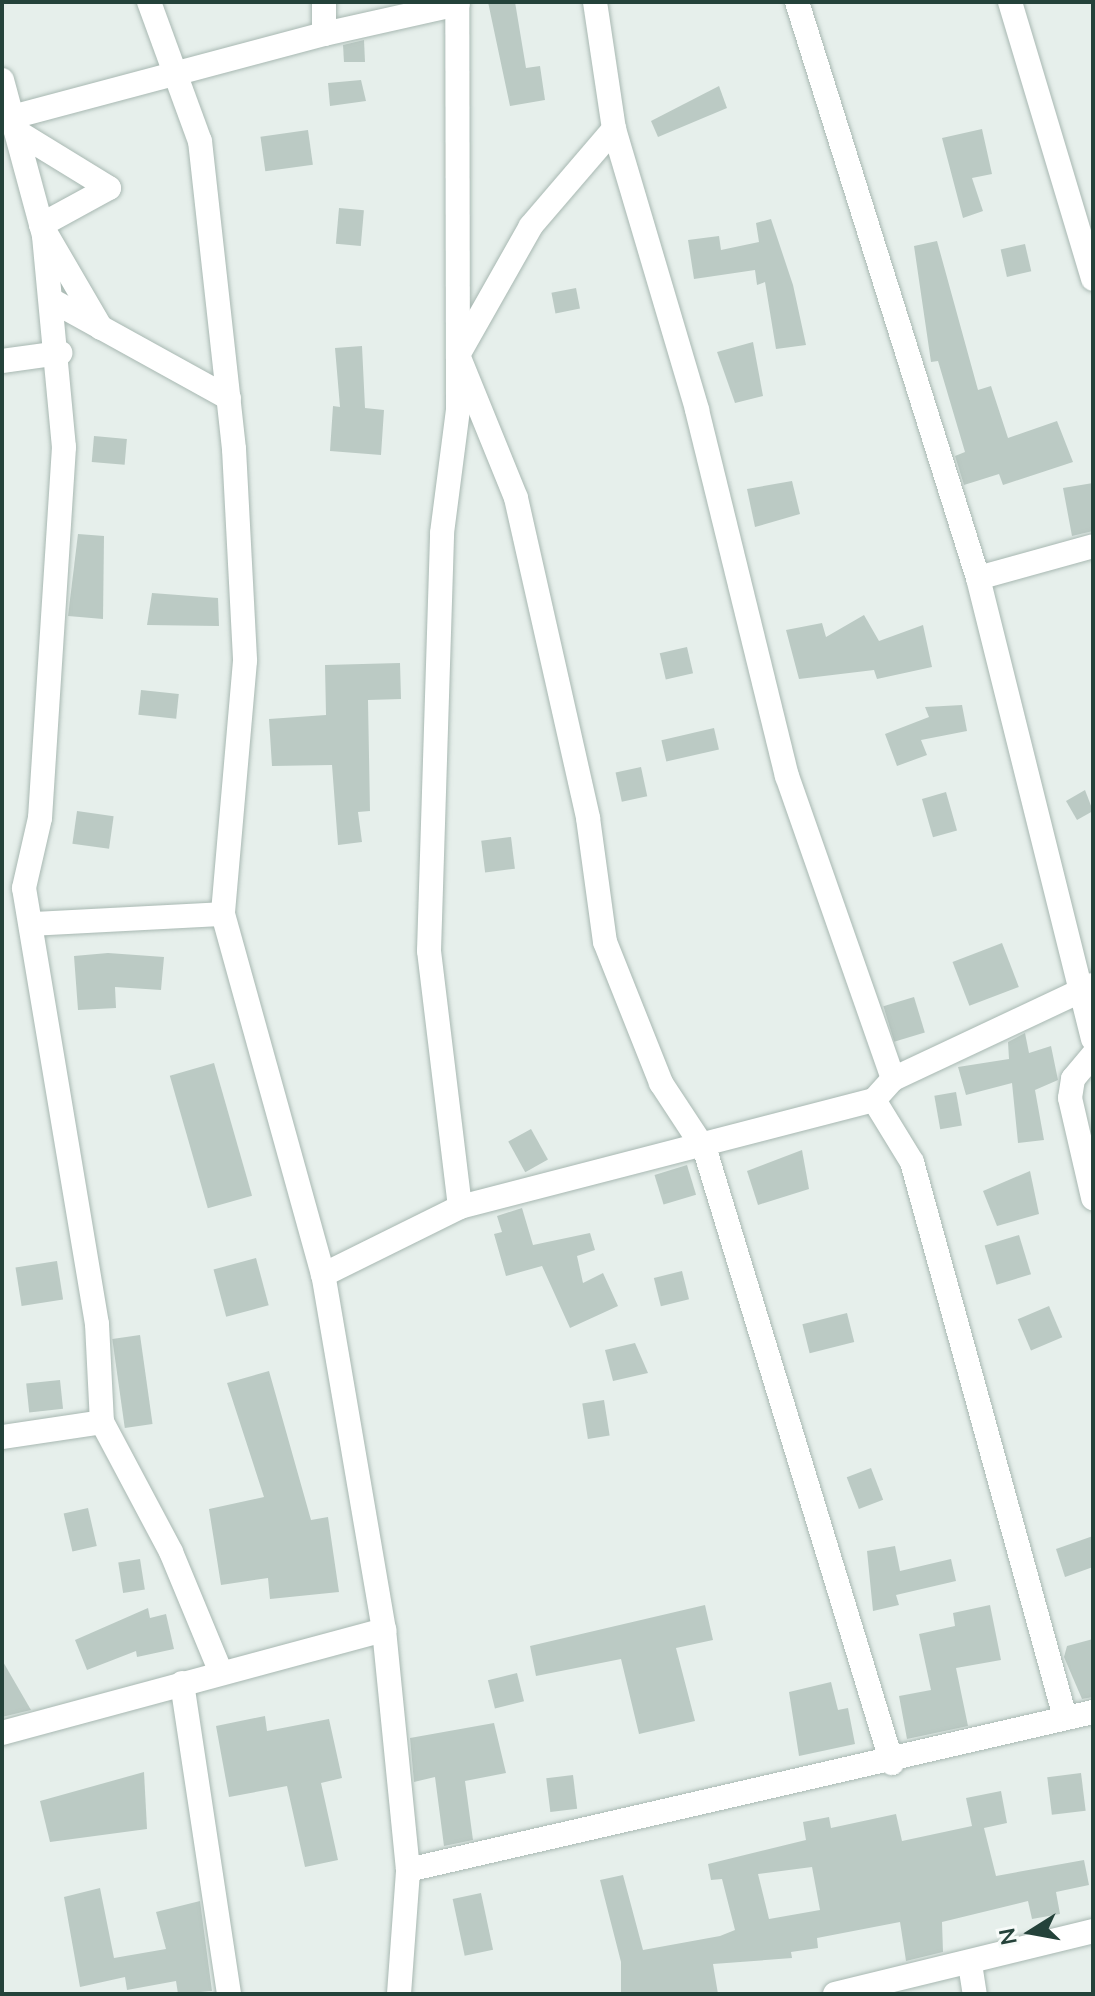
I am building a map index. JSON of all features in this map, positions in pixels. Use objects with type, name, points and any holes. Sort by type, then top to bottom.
[{"type":"street","points":[[149,2],[170,72],[200,141],[229,398],[245,661],[223,914],[323,1275],[384,1630],[408,1870],[399,1994]]},
{"type":"street","points":[[324,2],[324,34]]},
{"type":"street","points":[[595,2],[614,129],[697,410],[787,776],[893,1079]]},
{"type":"street","points":[[797,2],[978,578],[1087,987],[1093,1039]]},
{"type":"street","points":[[1010,2],[1093,279]]},
{"type":"street","points":[[14,124],[170,72],[458,3],[458,355],[442,533],[429,951],[460,1207]]},
{"type":"street","points":[[2,80],[41,225],[60,353],[59,561],[40,818],[24,888],[97,1324],[102,1422],[171,1552],[221,1673]]},
{"type":"street","points":[[14,124],[109,188],[41,225]]},
{"type":"street","points":[[458,355],[531,226],[614,129]]},
{"type":"street","points":[[41,225],[101,328]]},
{"type":"street","points":[[53,301],[229,398]]},
{"type":"street","points":[[2,361],[60,353]]},
{"type":"street","points":[[458,355],[516,498],[588,818],[605,942],[661,1083],[705,1150],[892,1763]]},
{"type":"street","points":[[978,578],[1093,546]]},
{"type":"street","points":[[32,924],[223,914]]},
{"type":"street","points":[[323,1275],[460,1207],[705,1150],[874,1100],[893,1079],[1087,987]]},
{"type":"street","points":[[1093,1055],[1073,1079],[1070,1098],[1093,1198]]},
{"type":"street","points":[[874,1100],[912,1162],[1064,1714]]},
{"type":"street","points":[[2,1437],[102,1422]]},
{"type":"street","points":[[2,1733],[384,1630]]},
{"type":"street","points":[[182,1683],[229,1994]]},
{"type":"street","points":[[408,1870],[892,1763],[1064,1714],[1093,1712]]},
{"type":"street","points":[[835,1994],[970,1964],[1093,1931]]},
{"type":"street","points":[[970,1964],[975,1994]]},
{"type":"building","points":[[488,2],[515,2],[526,68],[540,66],[545,100],[510,106]]},
{"type":"building","points":[[364,40],[365,62],[344,62],[343,45]]},
{"type":"building","points":[[361,80],[366,101],[330,106],[328,83]]},
{"type":"building","points":[[719,86],[727,108],[658,137],[651,121]]},
{"type":"building","points":[[982,129],[992,174],[972,178],[983,211],[963,218],[942,138]]},
{"type":"building","points":[[308,130],[313,165],[265,171],[260,137]]},
{"type":"building","points":[[339,208],[364,210],[361,246],[336,244]]},
{"type":"building","points":[[771,219],[793,285],[806,345],[776,349],[765,282],[757,285],[755,270],[694,279],[688,240],[719,236],[721,250],[759,242],[756,223]]},
{"type":"building","points":[[937,241],[978,390],[991,386],[1008,438],[1057,421],[1073,462],[1003,485],[999,474],[964,485],[955,456],[965,452],[938,361],[931,362],[914,246]]},
{"type":"building","points":[[1025,244],[1031,271],[1007,277],[1001,250]]},
{"type":"building","points":[[576,288],[580,309],[555,313],[551,293]]},
{"type":"building","points":[[753,342],[763,396],[735,403],[717,352]]},
{"type":"building","points":[[362,346],[365,408],[384,410],[381,455],[330,451],[333,406],[340,407],[335,348]]},
{"type":"building","points":[[94,436],[127,439],[125,465],[92,462]]},
{"type":"building","points":[[792,481],[800,514],[755,527],[747,489]]},
{"type":"building","points":[[1093,483],[1093,531],[1072,536],[1063,488]]},
{"type":"building","points":[[78,534],[104,536],[103,619],[68,616]]},
{"type":"building","points":[[152,593],[218,598],[219,626],[147,625]]},
{"type":"building","points":[[864,615],[879,641],[923,625],[932,667],[877,679],[874,670],[799,679],[786,630],[822,623],[826,637]]},
{"type":"building","points":[[687,647],[693,673],[666,680],[660,653]]},
{"type":"building","points":[[400,663],[401,699],[368,700],[370,811],[358,812],[362,842],[338,845],[332,765],[272,766],[269,719],[326,715],[325,665]]},
{"type":"building","points":[[141,690],[179,694],[176,719],[138,715]]},
{"type":"building","points":[[962,705],[967,731],[921,740],[927,755],[897,766],[885,734],[929,717],[925,707]]},
{"type":"building","points":[[714,728],[719,749],[666,762],[661,740]]},
{"type":"building","points":[[641,767],[647,796],[622,802],[616,772]]},
{"type":"building","points":[[1085,790],[1093,811],[1077,820],[1066,801]]},
{"type":"building","points":[[946,792],[957,830],[933,837],[922,799]]},
{"type":"building","points":[[77,811],[114,816],[109,849],[72,844]]},
{"type":"building","points":[[511,837],[515,869],[485,872],[481,841]]},
{"type":"building","points":[[1002,943],[1019,987],[969,1006],[953,962]]},
{"type":"building","points":[[108,953],[164,957],[161,990],[115,987],[116,1008],[78,1010],[74,956]]},
{"type":"building","points":[[914,997],[925,1032],[894,1042],[883,1006]]},
{"type":"building","points":[[1025,1033],[1029,1053],[1051,1046],[1058,1080],[1035,1090],[1044,1140],[1018,1143],[1012,1083],[966,1095],[958,1067],[1009,1059],[1008,1042]]},
{"type":"building","points":[[214,1063],[252,1196],[208,1208],[170,1076]]},
{"type":"building","points":[[956,1092],[962,1125],[940,1129],[934,1096]]},
{"type":"building","points":[[531,1129],[548,1160],[525,1172],[508,1142]]},
{"type":"building","points":[[802,1150],[809,1189],[758,1205],[747,1171]]},
{"type":"building","points":[[687,1165],[696,1195],[664,1205],[654,1175]]},
{"type":"building","points":[[1030,1171],[1039,1214],[997,1226],[983,1191]]},
{"type":"building","points":[[522,1208],[533,1245],[590,1233],[595,1250],[577,1256],[583,1283],[603,1273],[618,1306],[570,1328],[542,1266],[506,1276],[494,1234],[502,1232],[497,1216]]},
{"type":"building","points":[[1019,1235],[1031,1274],[997,1285],[985,1246]]},
{"type":"building","points":[[256,1258],[269,1305],[226,1317],[213,1269]]},
{"type":"building","points":[[57,1261],[63,1300],[22,1306],[16,1268]]},
{"type":"building","points":[[682,1271],[689,1299],[661,1306],[654,1278]]},
{"type":"building","points":[[1049,1306],[1062,1337],[1031,1351],[1018,1319]]},
{"type":"building","points":[[847,1313],[854,1342],[810,1353],[802,1324]]},
{"type":"building","points":[[140,1335],[153,1424],[125,1428],[112,1339]]},
{"type":"building","points":[[635,1343],[648,1373],[613,1381],[605,1350]]},
{"type":"building","points":[[269,1371],[311,1520],[328,1517],[339,1592],[270,1599],[268,1578],[221,1585],[209,1509],[264,1497],[227,1383]]},
{"type":"building","points":[[60,1380],[63,1409],[29,1412],[26,1384]]},
{"type":"building","points":[[604,1400],[610,1436],[588,1439],[582,1403]]},
{"type":"building","points":[[871,1468],[883,1500],[859,1509],[847,1477]]},
{"type":"building","points":[[88,1508],[97,1546],[72,1552],[64,1514]]},
{"type":"building","points":[[1093,1536],[1093,1567],[1065,1577],[1056,1549]]},
{"type":"building","points":[[895,1546],[900,1571],[951,1559],[956,1581],[896,1595],[899,1605],[873,1611],[867,1551]]},
{"type":"building","points":[[140,1559],[145,1590],[123,1593],[118,1562]]},
{"type":"building","points":[[705,1605],[713,1640],[676,1648],[695,1721],[639,1734],[621,1659],[536,1676],[530,1646]]},
{"type":"building","points":[[990,1605],[1001,1660],[956,1668],[968,1726],[907,1739],[899,1696],[931,1690],[919,1634],[955,1626],[953,1613]]},
{"type":"building","points":[[148,1608],[150,1618],[166,1614],[174,1649],[137,1657],[136,1651],[87,1670],[75,1640]]},
{"type":"building","points":[[1093,1639],[1093,1697],[1082,1699],[1064,1657],[1067,1646]]},
{"type":"building","points":[[2,1660],[31,1710],[2,1717]]},
{"type":"building","points":[[517,1673],[524,1701],[495,1708],[488,1680]]},
{"type":"building","points":[[831,1682],[838,1710],[848,1708],[855,1744],[799,1756],[789,1692]]},
{"type":"building","points":[[265,1716],[267,1731],[329,1719],[342,1778],[321,1783],[338,1860],[305,1867],[287,1786],[229,1797],[216,1726]]},
{"type":"building","points":[[494,1723],[506,1773],[465,1781],[473,1840],[444,1846],[435,1777],[414,1782],[410,1738]]},
{"type":"building","points":[[144,1772],[147,1829],[50,1842],[40,1801]]},
{"type":"building","points":[[1081,1773],[1086,1811],[1052,1815],[1047,1777]]},
{"type":"building","points":[[573,1775],[577,1809],[550,1812],[546,1778]]},
{"type":"building","points":[[1001,1791],[1007,1823],[984,1828],[996,1876],[1084,1860],[1089,1885],[1056,1892],[1060,1914],[1032,1919],[1028,1901],[942,1922],[943,1952],[906,1961],[900,1922],[817,1938],[818,1948],[791,1952],[792,1958],[713,1964],[718,1994],[621,1994],[621,1962],[600,1880],[623,1875],[643,1950],[720,1936],[735,1930],[722,1879],[711,1880],[708,1864],[806,1840],[803,1822],[829,1817],[831,1828],[896,1814],[902,1841],[972,1826],[966,1798]],"holes":[[[812,1867],[820,1910],[769,1919],[758,1874]]]},
{"type":"building","points":[[100,1888],[114,1958],[166,1949],[156,1912],[200,1901],[212,1991],[178,1994],[176,1981],[127,1990],[125,1977],[80,1987],[64,1897]]},
{"type":"building","points":[[481,1893],[493,1950],[465,1956],[453,1899]]}]
